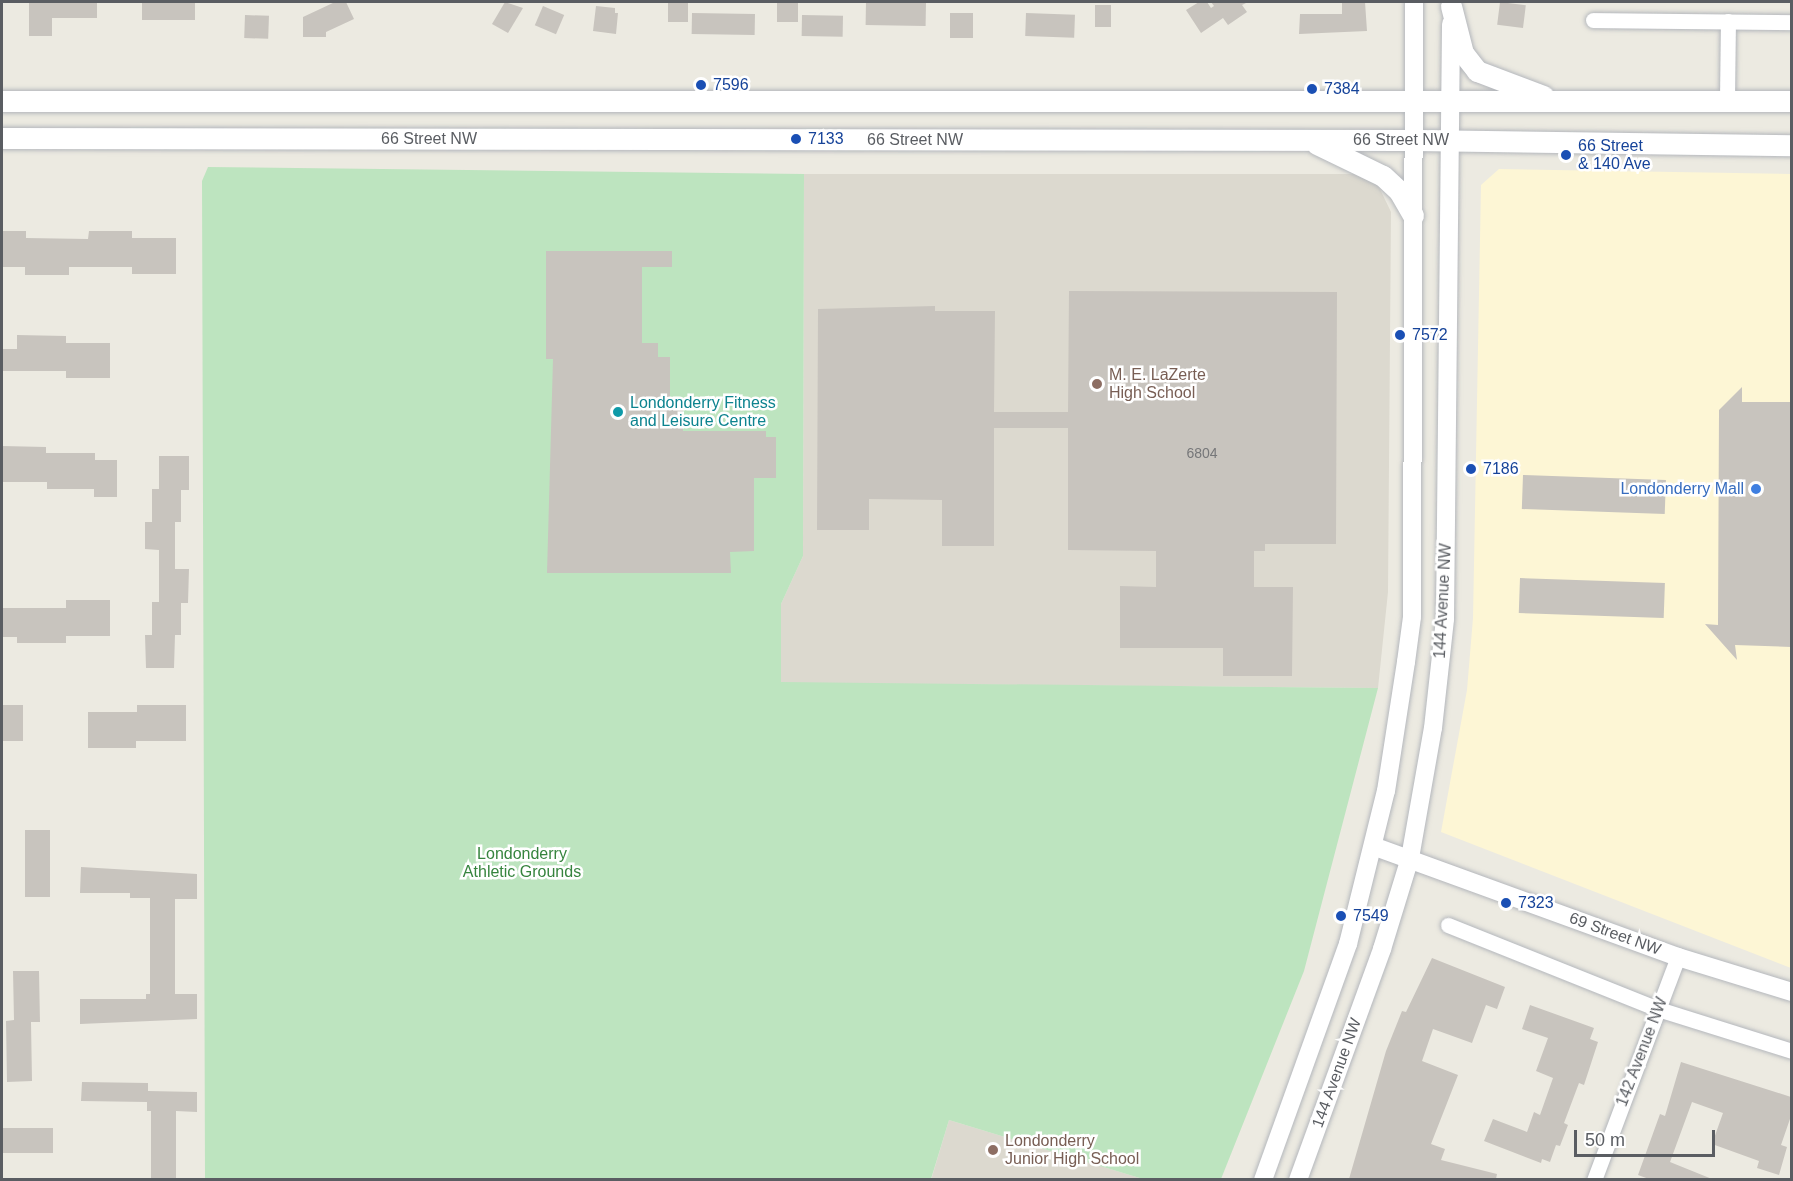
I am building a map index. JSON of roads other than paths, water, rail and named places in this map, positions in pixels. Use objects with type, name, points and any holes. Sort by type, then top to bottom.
[{"type":"main road","points":[[1451,4],[1463,53],[1477,71],[1561,102]]},
{"type":"main road","points":[[2,101],[1791,101]]},
{"type":"main road","name":"66 Street NW","points":[[2,138],[1414,140],[1791,145]]},
{"type":"main road","points":[[1309,140],[1383,176],[1399,191],[1413,215]]},
{"type":"street","name":"144 Avenue NW","points":[[1263,1179],[1348,944],[1373,846],[1398,723],[1412,617],[1414,2]]},
{"type":"street","name":"144 Avenue NW","points":[[1298,1179],[1382,949],[1410,858],[1433,728],[1445,619],[1451,4]]},
{"type":"street","points":[[1593,20],[1791,22]]},
{"type":"street","points":[[1727,100],[1728,21]]},
{"type":"street","name":"69 Street NW","points":[[1373,846],[1678,957],[1791,992]]},
{"type":"street","points":[[1448,925],[1658,1009],[1791,1051]]},
{"type":"street","name":"142 Avenue NW","points":[[1594,1179],[1678,957]]},
{"type":"place","name":"7596","points":[[701,85]]},
{"type":"place","name":"7384","points":[[1312,89]]},
{"type":"place","name":"7133","points":[[796,139]]},
{"type":"place","name":"66 Street & 140 Ave","points":[[1566,155]]},
{"type":"place","name":"7572","points":[[1400,335]]},
{"type":"place","name":"M. E. LaZerte High School","points":[[1097,384]]},
{"type":"place","name":"Londonderry Fitness and Leisure Centre","points":[[618,412]]},
{"type":"place","name":"7186","points":[[1471,469]]},
{"type":"place","name":"Londonderry Mall","points":[[1756,489]]},
{"type":"place","name":"7323","points":[[1506,903]]},
{"type":"place","name":"7549","points":[[1341,916]]},
{"type":"place","name":"Londonderry Junior High School","points":[[993,1150]]},
{"type":"park label","name":"Londonderry Athletic Grounds","points":[[522,863]]}]
